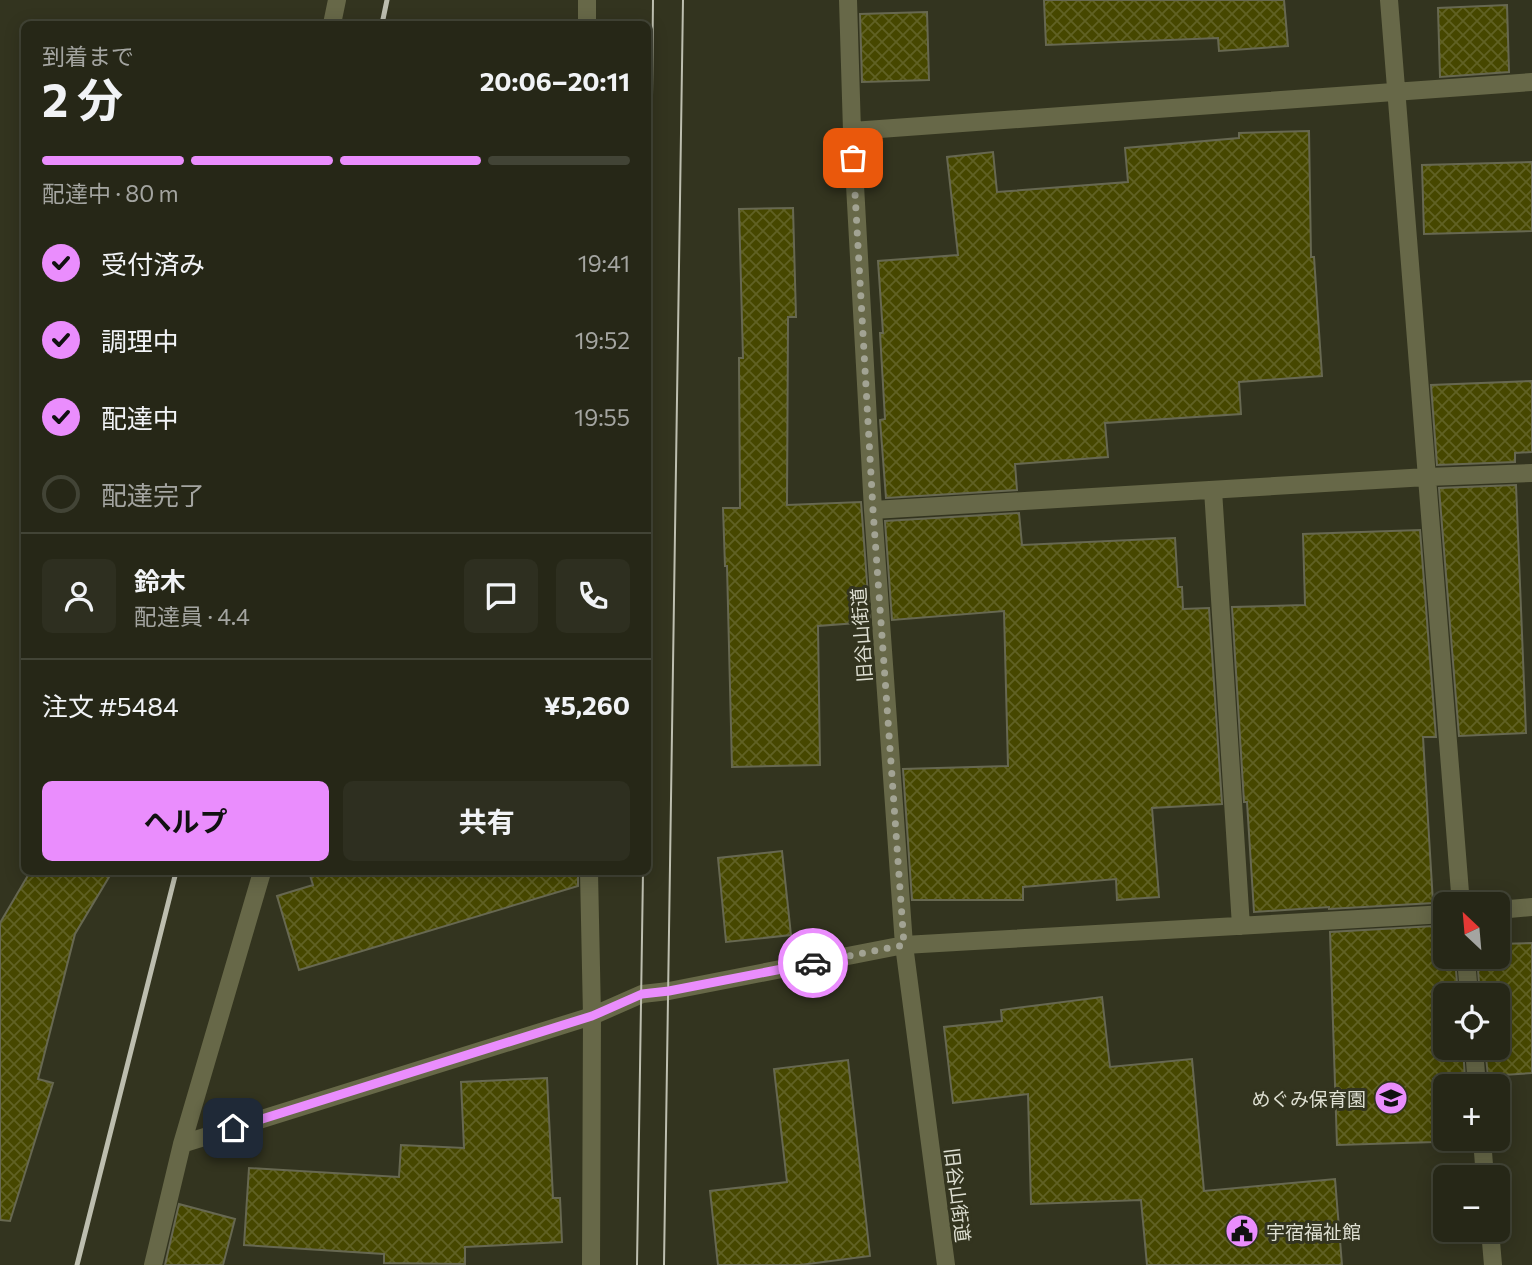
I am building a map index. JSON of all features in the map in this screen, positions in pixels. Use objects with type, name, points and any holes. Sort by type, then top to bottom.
[{"type":"street","points":[[333,21],[337,0]]},
{"type":"street","points":[[587,0],[587,21]]},
{"type":"street","name":"旧谷山街道","points":[[848,0],[852,131],[873,510],[904,945],[946,1265]]},
{"type":"street","points":[[1389,0],[1460,892]]},
{"type":"street","points":[[852,131],[1532,82]]},
{"type":"street","points":[[873,510],[1532,473]]},
{"type":"street","points":[[1213,490],[1241,926]]},
{"type":"street","points":[[153,1265],[182,1144],[261,875]]},
{"type":"street","points":[[589,875],[592,1016],[591,1265]]},
{"type":"street","points":[[1510,909],[1532,907]]},
{"type":"street","points":[[182,1144],[592,1016],[642,994],[904,945],[1433,915]]},
{"type":"street","points":[[1491,1242],[1493,1265]]},
{"type":"building","points":[[1044,0],[1284,0],[1288,46],[1219,51],[1218,38],[1046,45]]},
{"type":"building","points":[[1507,5],[1509,72],[1440,77],[1438,8]]},
{"type":"building","points":[[927,12],[929,80],[862,82],[860,14]]},
{"type":"building","points":[[1309,131],[1311,257],[1314,257],[1322,376],[1239,382],[1241,414],[1105,423],[1108,457],[1015,464],[1017,490],[886,498],[880,420],[885,419],[878,261],[958,255],[947,157],[993,152],[997,192],[1128,182],[1125,148],[1239,138],[1239,133]]},
{"type":"building","points":[[1532,162],[1532,231],[1424,234],[1422,165]]},
{"type":"building","points":[[793,208],[796,317],[788,317],[787,505],[861,502],[870,622],[818,626],[820,765],[732,767],[723,508],[740,508],[739,358],[743,358],[739,209]]},
{"type":"building","points":[[1532,381],[1532,452],[1515,453],[1515,462],[1437,465],[1431,385]]},
{"type":"building","points":[[1516,485],[1526,733],[1459,736],[1439,488]]},
{"type":"building","points":[[1019,513],[1022,545],[1175,538],[1178,587],[1182,587],[1183,609],[1209,608],[1222,804],[1152,808],[1159,897],[1117,900],[1116,879],[1023,887],[1023,900],[912,900],[903,769],[1008,766],[1004,611],[892,620],[885,521]]},
{"type":"building","points":[[1420,530],[1436,737],[1423,737],[1433,903],[1254,912],[1232,607],[1305,605],[1303,534]]},
{"type":"building","points":[[782,851],[791,935],[726,942],[718,858]]},
{"type":"building","points":[[28,875],[110,875],[75,934],[38,1079],[53,1083],[10,1221],[0,1220],[0,923]]},
{"type":"building","points":[[310,875],[578,875],[578,886],[299,970],[277,896],[313,885]]},
{"type":"building","points":[[1433,926],[1433,970],[1456,970],[1457,983],[1433,983],[1433,1060],[1464,1060],[1465,1074],[1433,1074],[1433,1142],[1337,1145],[1330,932]]},
{"type":"building","points":[[1532,943],[1532,1073],[1488,1074],[1486,1060],[1510,1060],[1510,983],[1479,983],[1478,970],[1510,970],[1510,944]]},
{"type":"building","points":[[1102,997],[1110,1067],[1192,1059],[1204,1191],[1335,1179],[1342,1265],[1147,1265],[1141,1200],[1031,1204],[1028,1094],[953,1103],[944,1027],[1002,1021],[1001,1010]]},
{"type":"building","points":[[848,1060],[870,1256],[800,1265],[718,1265],[710,1191],[787,1182],[774,1069]]},
{"type":"building","points":[[547,1078],[553,1198],[560,1198],[562,1242],[465,1247],[465,1264],[384,1263],[384,1254],[244,1245],[249,1168],[399,1177],[401,1145],[464,1148],[461,1082]]},
{"type":"building","points":[[179,1204],[235,1219],[223,1265],[165,1265]]},
{"type":"tram line","points":[[651,193],[653,0]]},
{"type":"tram line","points":[[664,1265],[683,0]]},
{"type":"tram line","points":[[637,1265],[643,875]]},
{"type":"railway","points":[[383,21],[387,0]]},
{"type":"railway","points":[[77,1265],[175,875]]},
{"type":"way so far","points":[[813,963],[904,945],[873,510],[853,158]]},
{"type":"place","name":"めぐみ保育園","points":[[1391,1098]]},
{"type":"place","name":"宇宿福祉館","points":[[1242,1231]]},
{"type":"route","points":[[233,1128],[592,1016],[642,994],[813,963]]}]
